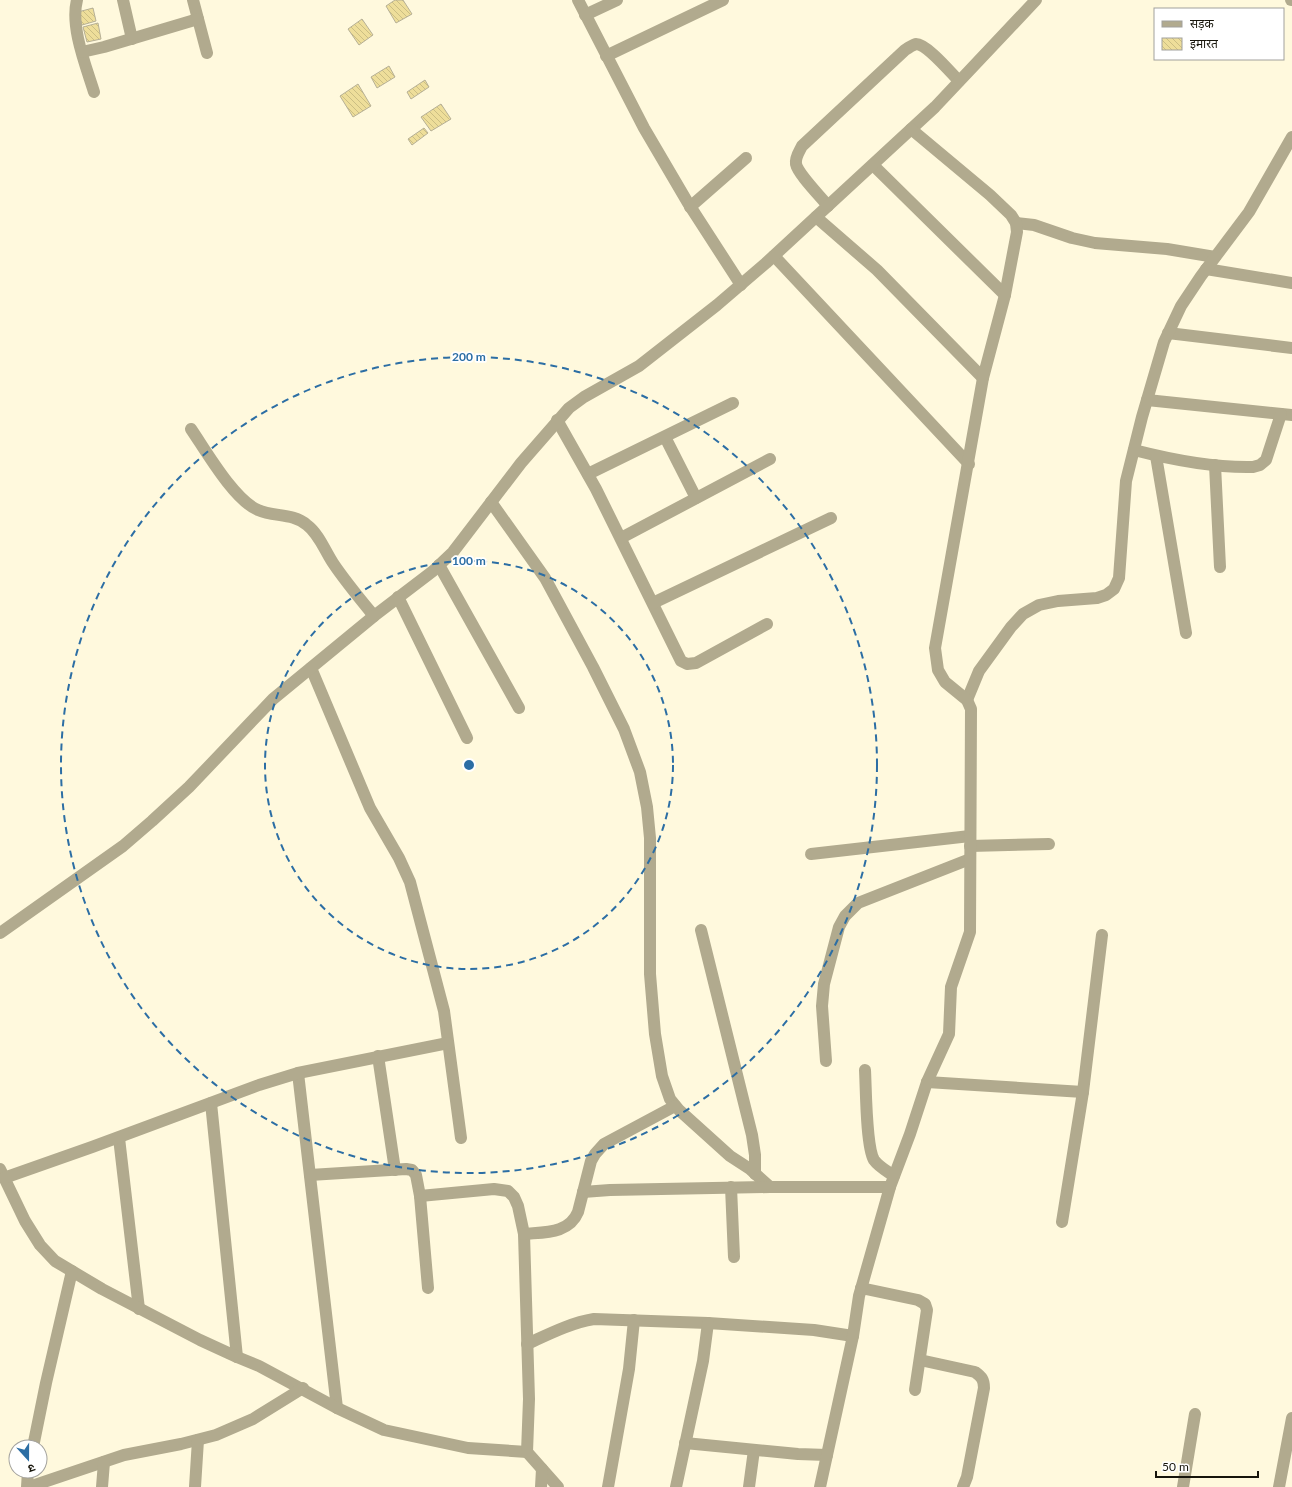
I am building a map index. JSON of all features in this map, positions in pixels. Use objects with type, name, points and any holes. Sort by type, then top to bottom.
[{"type":"street","points":[[77,0],[75,21],[82,52],[94,92]]},
{"type":"street","points":[[123,0],[132,38]]},
{"type":"street","points":[[193,0],[207,52]]},
{"type":"street","points":[[578,0],[644,128],[690,207],[741,285]]},
{"type":"street","points":[[585,15],[617,0]]},
{"type":"street","points":[[606,56],[723,0]]},
{"type":"street","points":[[0,933],[123,846],[189,787],[273,699],[439,565],[453,552],[557,420],[569,408],[584,397],[639,366],[741,285],[935,107],[1036,0]]},
{"type":"street","points":[[82,52],[198,19]]},
{"type":"street","points":[[828,206],[798,170],[796,162],[797,155],[802,146],[905,50],[916,44],[924,47],[959,81]]},
{"type":"street","points":[[820,1487],[837,1416],[861,1288],[892,1181],[910,1134],[927,1082],[949,1034],[951,987],[970,932],[971,709],[966,700],[945,682],[938,670],[935,648],[969,464],[983,378],[1005,295],[1017,232],[1016,223],[1011,215],[990,195],[911,129]]},
{"type":"street","points":[[966,700],[979,671],[1011,627],[1023,614],[1039,605],[1058,601],[1097,598],[1106,595],[1114,589],[1119,578],[1126,481],[1164,342],[1181,306],[1206,269],[1249,212],[1292,137]]},
{"type":"street","points":[[690,207],[746,158]]},
{"type":"street","points":[[873,165],[1005,295]]},
{"type":"street","points":[[816,217],[877,270],[983,378]]},
{"type":"street","points":[[1016,223],[1034,225],[1072,238],[1095,243],[1166,250],[1215,257]]},
{"type":"street","points":[[774,256],[969,464]]},
{"type":"street","points":[[1206,269],[1292,283]]},
{"type":"street","points":[[1168,333],[1292,348]]},
{"type":"street","points":[[1134,450],[1156,456],[1195,463],[1253,467],[1260,465],[1266,460],[1286,414],[1147,400]]},
{"type":"street","points":[[588,474],[733,403]]},
{"type":"street","points":[[557,420],[588,474],[621,538],[681,661],[687,664],[696,663],[767,624]]},
{"type":"street","points":[[190,429],[242,500],[259,511],[300,519],[309,526],[337,568],[374,616]]},
{"type":"street","points":[[664,437],[696,498]]},
{"type":"street","points":[[1156,456],[1186,633]]},
{"type":"street","points":[[621,538],[770,459]]},
{"type":"street","points":[[1215,465],[1220,567]]},
{"type":"street","points":[[491,502],[545,578],[593,667],[624,729],[640,772],[647,807],[650,838],[650,974],[655,1034],[662,1076],[670,1099],[675,1106],[730,1156],[770,1187]]},
{"type":"street","points":[[653,603],[831,518]]},
{"type":"street","points":[[439,565],[519,708]]},
{"type":"street","points":[[398,597],[467,738]]},
{"type":"street","points":[[311,668],[370,808],[399,858],[410,882],[444,1011],[461,1138]]},
{"type":"street","points":[[811,854],[970,841],[1049,844]]},
{"type":"street","points":[[826,1061],[822,1006],[824,984],[839,927],[845,916],[858,903],[970,859]]},
{"type":"street","points":[[701,930],[752,1135],[755,1174]]},
{"type":"street","points":[[1062,1222],[1083,1092],[1102,935]]},
{"type":"street","points":[[448,1043],[298,1073],[259,1085],[118,1138],[2,1173],[24,1222],[40,1245],[55,1261],[139,1309],[237,1357],[259,1366],[303,1388],[337,1408],[384,1430],[468,1448],[527,1452]]},
{"type":"street","points":[[378,1056],[395,1170]]},
{"type":"street","points":[[865,1070],[869,1143],[874,1159],[892,1181]]},
{"type":"street","points":[[298,1073],[337,1408]]},
{"type":"street","points":[[927,1082],[1083,1092]]},
{"type":"street","points":[[211,1103],[237,1357]]},
{"type":"street","points":[[524,1234],[558,1230],[575,1220],[584,1192],[591,1161],[595,1154],[604,1144],[675,1106]]},
{"type":"street","points":[[118,1138],[139,1309]]},
{"type":"street","points":[[310,1175],[412,1170],[416,1175],[420,1196],[428,1288]]},
{"type":"street","points":[[584,1192],[610,1190],[770,1187],[892,1181]]},
{"type":"street","points":[[731,1187],[734,1257]]},
{"type":"street","points":[[420,1196],[494,1189],[508,1191],[514,1197],[518,1206],[524,1234],[529,1399],[527,1452],[558,1487]]},
{"type":"street","points":[[35,1439],[72,1271]]},
{"type":"street","points":[[861,1288],[918,1300],[925,1304],[927,1310],[915,1390]]},
{"type":"street","points":[[527,1344],[561,1328],[581,1321],[594,1319],[708,1323],[814,1330],[853,1336]]},
{"type":"street","points":[[608,1487],[629,1369],[634,1320]]},
{"type":"street","points":[[676,1487],[704,1361],[708,1323]]},
{"type":"street","points":[[920,1360],[975,1372],[981,1376],[984,1381],[984,1388],[968,1470],[962,1487]]},
{"type":"street","points":[[28,1487],[124,1455],[216,1435],[253,1419],[303,1388]]},
{"type":"street","points":[[1183,1487],[1195,1414]]},
{"type":"street","points":[[1279,1487],[1292,1418]]},
{"type":"street","points":[[196,1487],[198,1440]]},
{"type":"street","points":[[686,1443],[798,1454],[827,1455]]},
{"type":"street","points":[[749,1487],[754,1450]]},
{"type":"street","points":[[102,1487],[104,1462]]},
{"type":"street","points":[[541,1487],[542,1469]]},
{"type":"building","points":[[395,0],[403,0],[412,14],[396,23],[386,6]]},
{"type":"building","points":[[93,8],[96,21],[82,25],[78,12]]},
{"type":"building","points":[[362,19],[373,35],[359,45],[348,29]]},
{"type":"building","points":[[98,23],[101,39],[87,42],[83,27]]},
{"type":"building","points":[[389,66],[395,77],[377,88],[371,77]]},
{"type":"building","points":[[425,80],[429,87],[411,99],[407,92]]},
{"type":"building","points":[[358,84],[371,106],[353,117],[340,96]]},
{"type":"building","points":[[441,104],[451,119],[431,131],[421,117]]},
{"type":"building","points":[[424,128],[428,133],[412,145],[408,139]]}]
